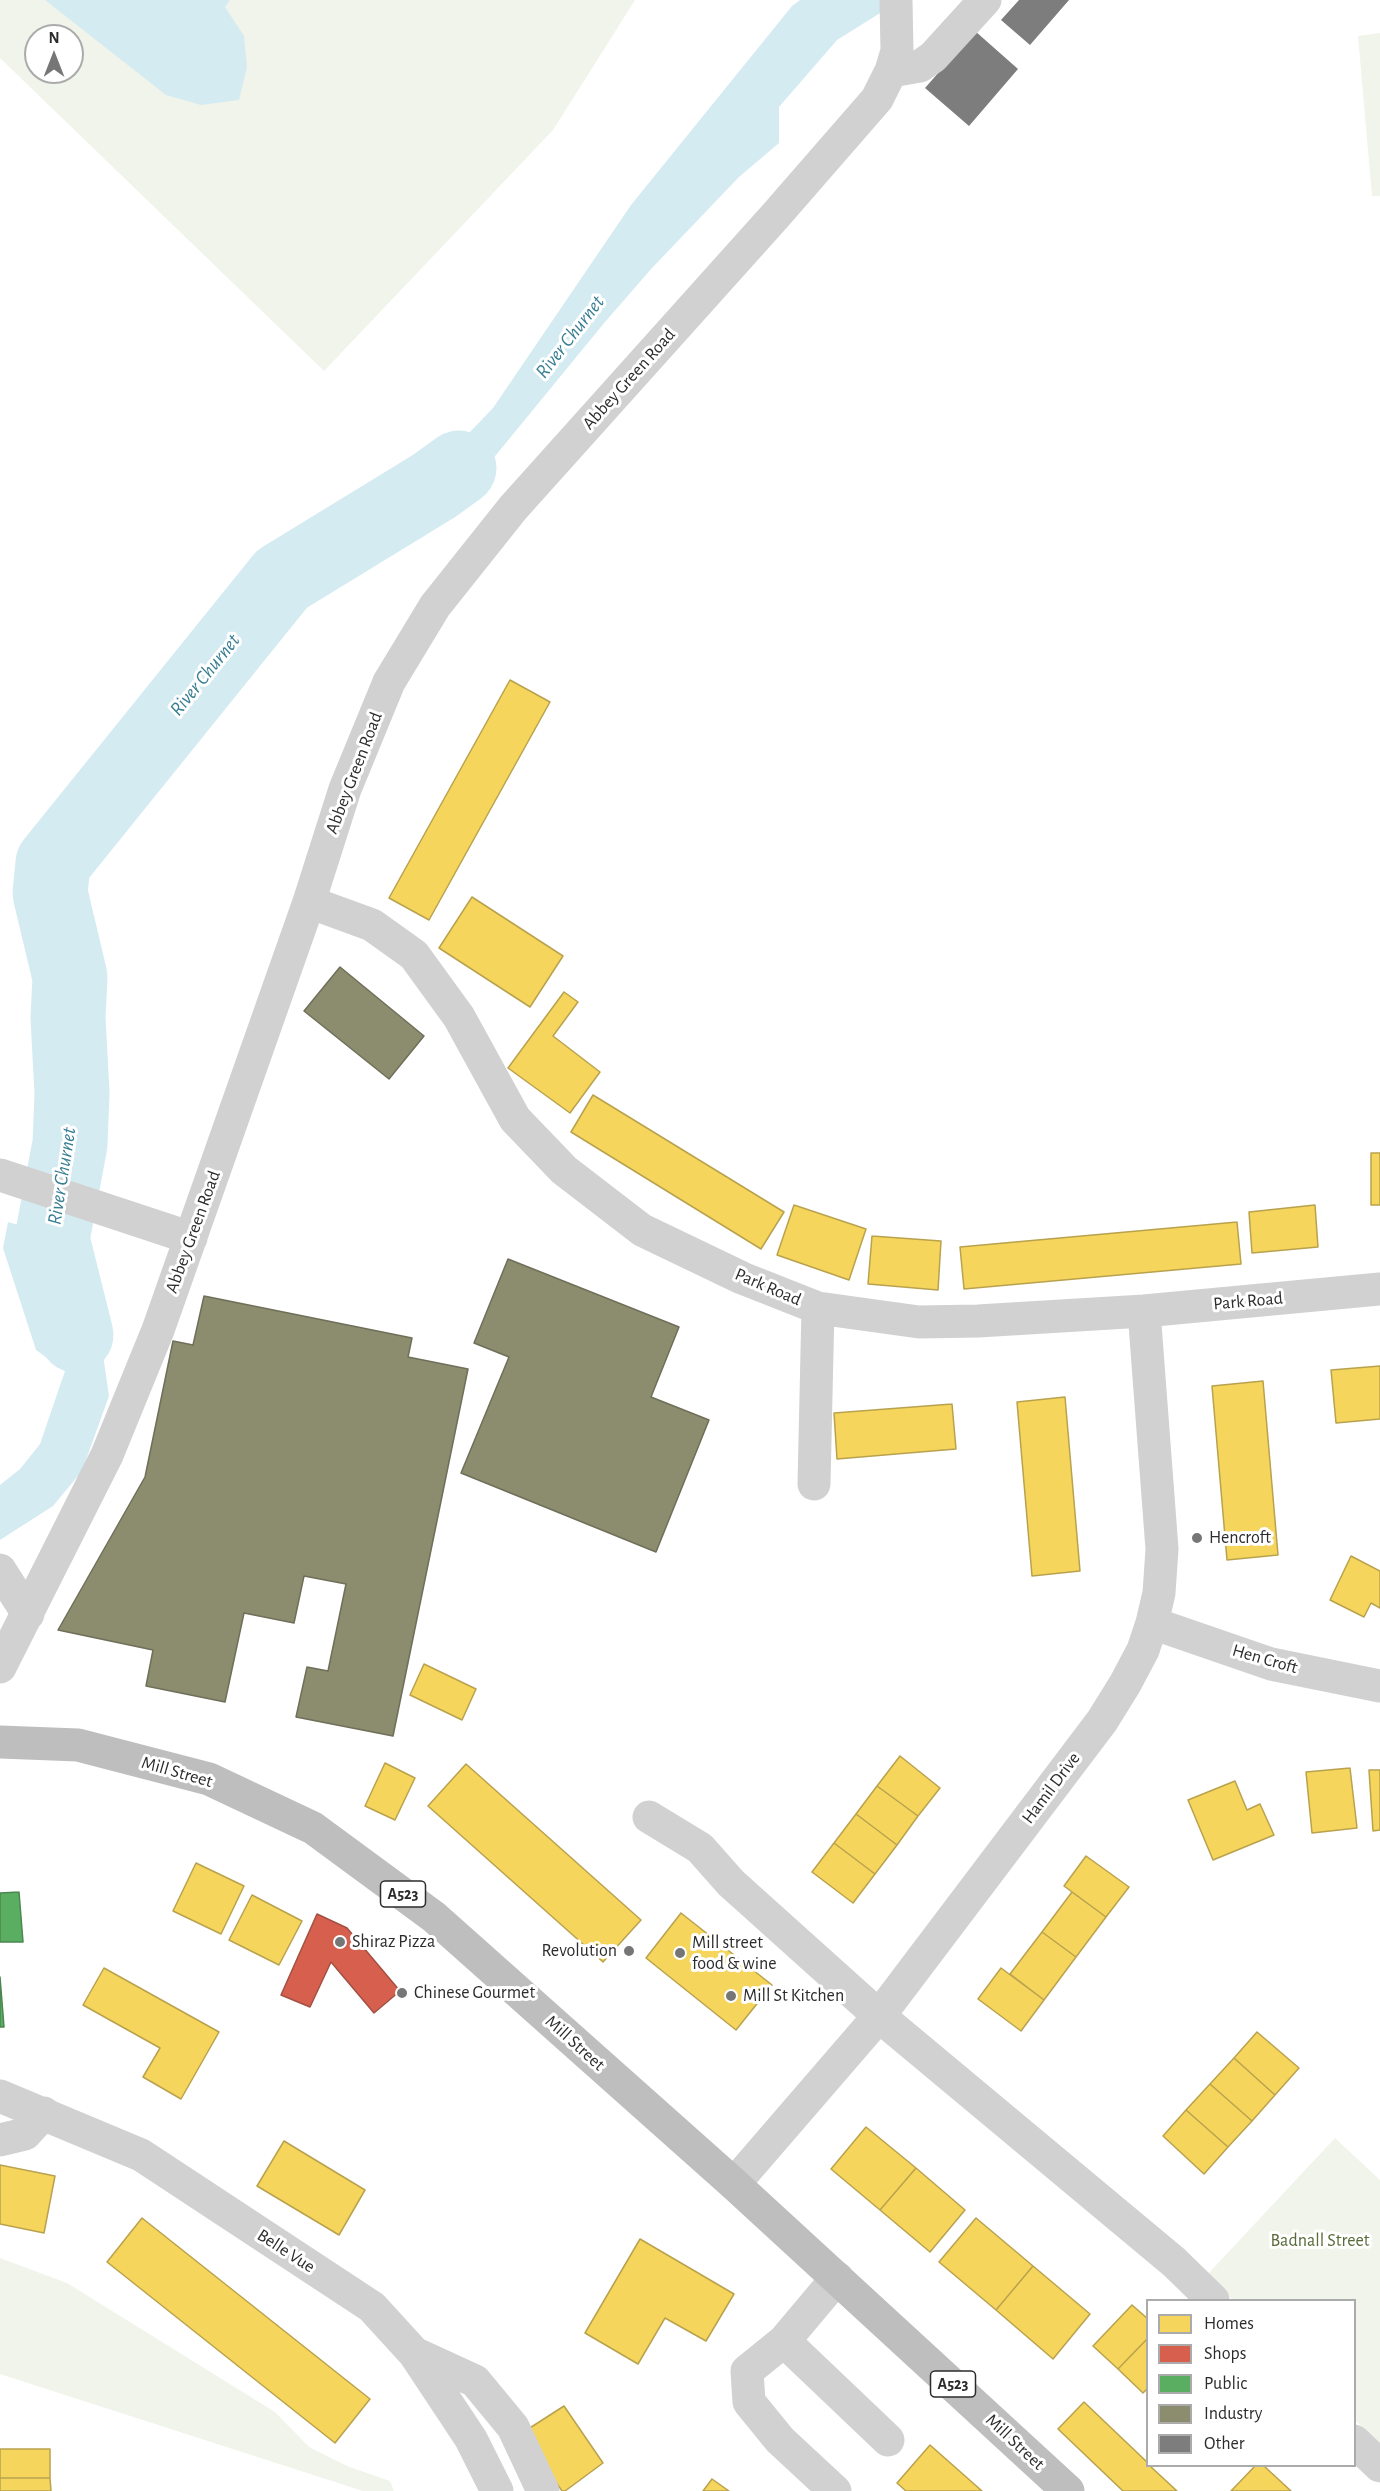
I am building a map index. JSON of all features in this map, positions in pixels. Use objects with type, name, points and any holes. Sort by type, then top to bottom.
[{"type":"highway","name":"Mill Street","points":[[0,1742],[78,1745],[208,1779],[313,1828],[434,1917],[734,2184],[1068,2491]]},
{"type":"street","points":[[891,71],[920,66],[933,57],[985,0]]},
{"type":"street","name":"Abbey Green Road","points":[[0,1667],[107,1455],[158,1330],[309,902],[345,789],[389,682],[435,606],[513,508],[877,99],[891,71],[897,51],[897,3]]},
{"type":"street","name":"Park Road","points":[[309,902],[372,926],[414,955],[459,1017],[515,1119],[564,1170],[642,1230],[742,1278],[818,1308],[919,1322],[1144,1311],[1380,1289]]},
{"type":"street","points":[[0,1175],[191,1238]]},
{"type":"street","points":[[814,1484],[818,1308]]},
{"type":"street","name":"Hamil Drive","points":[[734,2184],[879,2016],[1102,1721],[1134,1667],[1152,1623],[1159,1593],[1162,1549],[1144,1311]]},
{"type":"street","points":[[0,1570],[28,1614]]},
{"type":"street","name":"Hen Croft","points":[[1152,1623],[1271,1664],[1380,1686]]},
{"type":"street","points":[[649,1817],[700,1848],[732,1883],[879,2016],[1174,2262],[1211,2299]]},
{"type":"street","name":"Belle Vue","points":[[0,2096],[141,2155],[372,2307],[414,2352],[471,2439],[496,2491]]},
{"type":"street","points":[[0,2140],[25,2133],[44,2113]]},
{"type":"street","points":[[835,2491],[780,2440],[749,2402],[747,2371],[784,2341],[837,2278]]},
{"type":"street","points":[[784,2341],[888,2440]]},
{"type":"street","points":[[414,2352],[475,2381],[513,2427],[543,2491]]},
{"type":"street","points":[[1356,2443],[1380,2466]]},
{"type":"green space","points":[[0,0],[635,0],[553,130],[324,371],[27,84],[84,84],[84,24],[24,24],[24,81],[0,58]]},
{"type":"green space","points":[[1380,33],[1380,196],[1372,196],[1358,36]]},
{"type":"green space","name":"Badnall Street","points":[[1335,2138],[1380,2180],[1380,2445],[1356,2421],[1356,2299],[1232,2299],[1207,2275]]},
{"type":"green space","points":[[0,2258],[67,2283],[275,2412],[309,2447],[347,2466],[390,2481],[394,2491],[363,2491],[0,2374]]},
{"type":"water","points":[[45,0],[230,0],[225,7],[244,36],[247,67],[239,100],[201,105],[166,95],[84,31],[84,24],[76,24]]},
{"type":"water","points":[[800,0],[901,0],[837,40],[779,107],[779,143],[739,177],[652,268],[464,494],[383,536],[365,514],[445,458],[493,408],[631,205],[792,6]]},
{"type":"water","points":[[8,1222],[87,1245],[109,1396],[82,1471],[53,1506],[0,1540],[0,1485],[20,1469],[40,1444],[65,1371],[36,1350],[3,1248]]},
{"type":"building: Homes","points":[[510,680],[550,702],[429,920],[389,898]]},
{"type":"building: Homes","points":[[472,897],[563,956],[530,1007],[439,948]]},
{"type":"building: Homes","points":[[564,992],[578,1002],[553,1036],[600,1072],[570,1113],[508,1068]]},
{"type":"building: Homes","points":[[593,1095],[784,1212],[761,1249],[571,1132]]},
{"type":"building: Homes","points":[[1371,1153],[1380,1153],[1380,1205],[1371,1205]]},
{"type":"building: Homes","points":[[794,1205],[866,1229],[849,1280],[777,1255]]},
{"type":"building: Homes","points":[[1315,1205],[1318,1247],[1252,1253],[1249,1212]]},
{"type":"building: Homes","points":[[1237,1222],[1241,1264],[964,1289],[960,1247]]},
{"type":"building: Homes","points":[[872,1236],[941,1241],[938,1290],[868,1284]]},
{"type":"building: Homes","points":[[1380,1366],[1380,1419],[1336,1423],[1331,1370]]},
{"type":"building: Homes","points":[[1263,1381],[1278,1555],[1227,1560],[1212,1386]]},
{"type":"building: Homes","points":[[1065,1397],[1080,1571],[1032,1576],[1017,1402]]},
{"type":"building: Homes","points":[[952,1404],[956,1449],[837,1459],[834,1413]]},
{"type":"building: Homes","points":[[1351,1556],[1380,1571],[1380,1608],[1371,1603],[1364,1617],[1330,1600]]},
{"type":"building: Homes","points":[[424,1664],[476,1689],[462,1720],[410,1695]]},
{"type":"building: Homes","points":[[900,1756],[940,1788],[918,1816],[877,1786]]},
{"type":"building: Homes","points":[[385,1763],[415,1778],[395,1820],[365,1806]]},
{"type":"building: Homes","points":[[466,1764],[641,1920],[603,1962],[428,1806]]},
{"type":"building: Homes","points":[[1350,1768],[1357,1828],[1312,1833],[1306,1772]]},
{"type":"building: Homes","points":[[1369,1770],[1380,1770],[1380,1830],[1373,1831]]},
{"type":"building: Homes","points":[[1235,1781],[1247,1810],[1260,1804],[1274,1835],[1213,1860],[1188,1800]]},
{"type":"building: Homes","points":[[877,1786],[918,1816],[897,1845],[856,1814]]},
{"type":"building: Homes","points":[[856,1814],[897,1845],[875,1874],[834,1843]]},
{"type":"building: Homes","points":[[834,1843],[875,1874],[853,1903],[812,1872]]},
{"type":"building: Homes","points":[[1086,1856],[1129,1887],[1106,1917],[1064,1886]]},
{"type":"building: Homes","points":[[196,1863],[244,1886],[221,1934],[173,1911]]},
{"type":"building: Homes","points":[[1072,1892],[1106,1917],[1076,1957],[1042,1932]]},
{"type":"building: Homes","points":[[252,1895],[302,1921],[279,1965],[229,1940]]},
{"type":"building: Homes","points":[[681,1913],[772,1985],[736,2030],[646,1958]]},
{"type":"building: Homes","points":[[1042,1932],[1076,1957],[1044,2000],[1010,1974]]},
{"type":"building: Homes","points":[[104,1968],[219,2032],[181,2099],[143,2077],[160,2048],[83,2005]]},
{"type":"building: Homes","points":[[1001,1968],[1044,2000],[1021,2031],[978,1999]]},
{"type":"building: Homes","points":[[1257,2032],[1299,2068],[1275,2095],[1234,2058]]},
{"type":"building: Homes","points":[[1234,2058],[1275,2095],[1252,2121],[1210,2084]]},
{"type":"building: Homes","points":[[1210,2084],[1252,2121],[1228,2147],[1186,2110]]},
{"type":"building: Homes","points":[[1186,2110],[1228,2147],[1204,2174],[1163,2136]]},
{"type":"building: Homes","points":[[866,2127],[916,2168],[880,2210],[831,2169]]},
{"type":"building: Homes","points":[[284,2141],[365,2190],[339,2235],[257,2186]]},
{"type":"building: Homes","points":[[0,2165],[55,2176],[44,2233],[0,2224]]},
{"type":"building: Homes","points":[[916,2168],[965,2210],[930,2252],[880,2210]]},
{"type":"building: Homes","points":[[142,2218],[370,2399],[335,2443],[107,2262]]},
{"type":"building: Homes","points":[[976,2218],[1033,2266],[996,2310],[939,2262]]},
{"type":"building: Homes","points":[[640,2239],[734,2294],[706,2341],[665,2318],[638,2364],[585,2333]]},
{"type":"building: Homes","points":[[1033,2266],[1090,2314],[1053,2359],[996,2310]]},
{"type":"building: Homes","points":[[1132,2305],[1146,2317],[1146,2340],[1118,2369],[1093,2346]]},
{"type":"building: Homes","points":[[1146,2340],[1146,2390],[1143,2393],[1118,2369]]},
{"type":"building: Homes","points":[[1084,2402],[1146,2461],[1146,2467],[1151,2467],[1177,2491],[1123,2491],[1058,2429]]},
{"type":"building: Homes","points":[[564,2406],[603,2463],[562,2491],[522,2433]]},
{"type":"building: Homes","points":[[930,2445],[982,2491],[906,2491],[897,2483]]},
{"type":"building: Homes","points":[[0,2449],[50,2449],[50,2478],[0,2478]]},
{"type":"building: Homes","points":[[1254,2467],[1265,2467],[1291,2491],[1231,2491]]},
{"type":"building: Homes","points":[[0,2478],[50,2478],[51,2491],[0,2491]]},
{"type":"building: Homes","points":[[712,2479],[729,2491],[703,2491]]},
{"type":"building: Shops","points":[[317,1914],[347,1928],[400,1991],[374,2013],[331,1962],[310,2007],[281,1995]]},
{"type":"building: Public","points":[[19,1892],[23,1942],[0,1942],[0,1893]]},
{"type":"building: Public","points":[[0,1977],[4,2027],[0,2027]]},
{"type":"building: Industry","points":[[340,967],[424,1036],[389,1079],[304,1011]]},
{"type":"building: Industry","points":[[508,1259],[679,1327],[651,1397],[709,1420],[656,1552],[461,1473],[509,1357],[474,1343]]},
{"type":"building: Industry","points":[[204,1296],[412,1338],[408,1357],[468,1369],[393,1736],[296,1717],[307,1667],[328,1671],[346,1584],[304,1576],[294,1623],[244,1613],[225,1702],[146,1686],[153,1650],[58,1630],[145,1477],[173,1341],[193,1345]]},
{"type":"building: Other","points":[[1019,0],[1069,0],[1030,45],[1001,20]]},
{"type":"building: Other","points":[[975,31],[1018,69],[969,126],[925,88]]},
{"type":"waterway","name":"River Churnet","points":[[76,1335],[52,1239],[70,1144],[72,1093],[68,1018],[70,977],[50,893],[53,863],[282,579],[434,486],[459,468]]},
{"type":"place","name":"Hencroft","points":[[1197,1538]]},
{"type":"place","name":"Shiraz Pizza","points":[[340,1942]]},
{"type":"place","name":"Revolution","points":[[629,1951]]},
{"type":"place","name":"Mill street food & wine","points":[[680,1953]]},
{"type":"place","name":"Chinese Gourmet","points":[[402,1993]]},
{"type":"place","name":"Mill St Kitchen","points":[[731,1996]]}]
